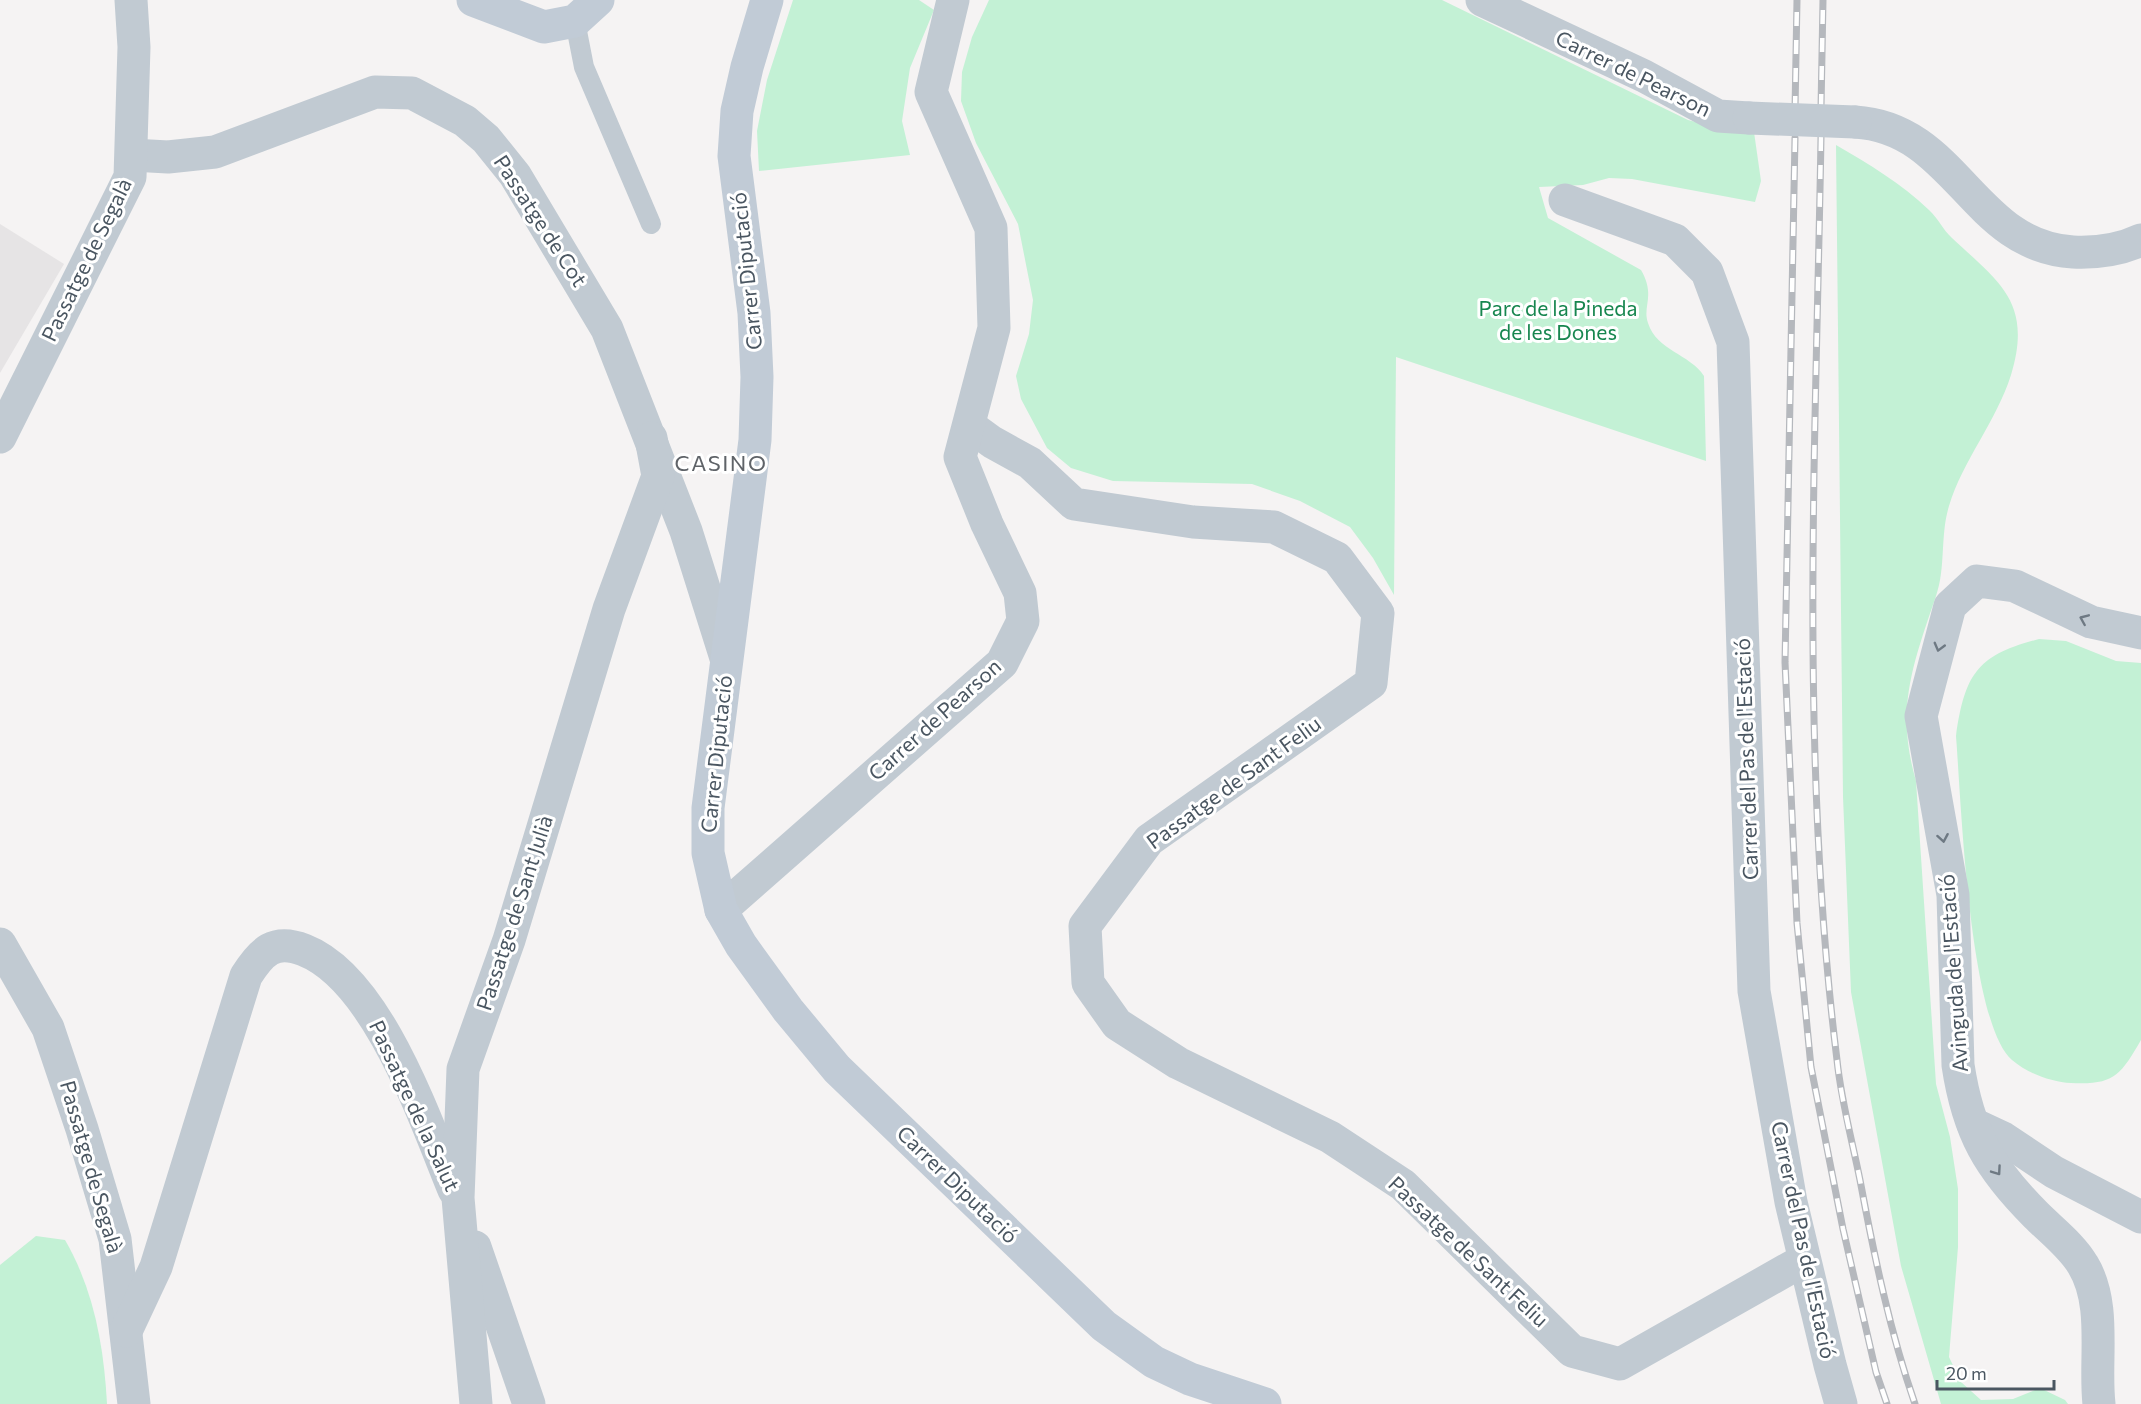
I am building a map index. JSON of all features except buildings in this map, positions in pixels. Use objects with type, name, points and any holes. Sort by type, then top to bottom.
[{"type":"street","name":"Passatge de Segalà","points":[[0,437],[130,177],[134,47],[131,0]]},
{"type":"street","points":[[473,0],[544,27],[587,11]]},
{"type":"street","name":"Carrer Diputació","points":[[767,0],[744,78],[737,111],[734,156],[754,313],[757,377],[755,440],[708,808],[708,853],[721,910],[741,945],[788,1010],[837,1069],[1104,1326],[1163,1366],[1190,1379],[1265,1404]]},
{"type":"street","name":"Carrer de Pearson","points":[[721,910],[1002,663],[1023,621],[1020,592],[987,524],[960,457],[994,328],[991,228],[931,92],[954,0]]},
{"type":"street","name":"Carrer de Pearson","points":[[1482,0],[1644,76],[1718,116],[1875,123],[1898,131],[1920,144],[2014,235],[2038,246],[2088,253],[2114,249],[2141,240]]},
{"type":"street","name":"Passatge de Cot","points":[[132,155],[168,157],[215,152],[375,92],[412,93],[465,121],[486,139],[515,175],[608,328],[686,531],[726,658]]},
{"type":"street","name":"Carrer del Pas de l'Estació","points":[[1565,200],[1675,240],[1707,272],[1733,342],[1754,991],[1791,1202],[1841,1404]]},
{"type":"street","name":"Passatge de Sant Feliu","points":[[970,426],[992,442],[1030,463],[1074,504],[1193,522],[1274,527],[1337,558],[1378,613],[1371,683],[1149,840],[1085,926],[1088,983],[1117,1024],[1178,1063],[1330,1137],[1403,1185],[1572,1351],[1620,1364],[1804,1260]]},
{"type":"street","name":"Passatge de Sant Julià","points":[[476,1404],[458,1198],[463,1069],[509,940],[609,609],[658,476],[651,438]]},
{"type":"street","name":"Avinguda de l'Estació","points":[[2099,1404],[2095,1307],[2084,1265],[1998,1174],[1982,1150],[1962,1093],[1958,1065],[1953,895],[1921,716],[1950,606],[1977,580],[2015,586],[2091,622],[2141,633]]},
{"type":"street","name":"Passatge de Segalà","points":[[0,944],[48,1028],[62,1066],[115,1239],[134,1404]]},
{"type":"street","name":"Passatge de la Salut","points":[[126,1331],[156,1267],[246,976],[258,956],[273,947],[292,945],[317,955],[341,972],[388,1040],[458,1198],[529,1404]]},
{"type":"street","points":[[1973,1124],[2003,1138],[2054,1172],[2141,1217]]},
{"type":"lane","points":[[587,11],[584,68],[651,224]]},
{"type":"shaded area","points":[[0,224],[64,264],[0,373]]},
{"type":"green space","points":[[793,0],[919,0],[934,10],[910,68],[902,121],[910,155],[759,171],[757,131],[767,80]]},
{"type":"green space","name":"Parc de la Pineda de les Dones","points":[[989,0],[1442,0],[1688,120],[1727,130],[1754,132],[1761,181],[1755,202],[1632,179],[1609,178],[1583,185],[1539,187],[1548,218],[1641,270],[1648,287],[1646,311],[1652,332],[1666,346],[1691,362],[1704,376],[1706,461],[1396,357],[1394,595],[1373,558],[1350,527],[1300,501],[1252,484],[1113,481],[1071,468],[1047,448],[1021,399],[1016,376],[1029,334],[1033,300],[1018,224],[976,143],[961,101],[962,72],[972,37]]},
{"type":"green space","points":[[1836,145],[1896,183],[1929,210],[1949,235],[1997,281],[2014,311],[2018,329],[2017,350],[2005,392],[1962,473],[1949,506],[1939,585],[1914,665],[1907,709],[1907,731],[1916,781],[1936,1084],[1950,1137],[1958,1189],[1958,1247],[1949,1357],[1961,1382],[1981,1400],[2013,1399],[2040,1388],[2065,1400],[2068,1404],[1941,1404],[1901,1266],[1851,992],[1843,797]]},
{"type":"green space","points":[[2039,639],[2066,641],[2116,661],[2141,663],[2141,1040],[2121,1070],[2107,1080],[2097,1082],[2055,1081],[2032,1073],[2012,1060],[1997,1038],[1986,1003],[1970,908],[1956,736],[1964,697],[1970,682],[1988,660],[2018,645]]},
{"type":"green space","points":[[36,1236],[65,1240],[75,1259],[96,1319],[107,1404],[0,1404],[0,1265]]},
{"type":"railway","points":[[1795,110],[1797,0]]},
{"type":"railway","points":[[1821,108],[1823,0]]},
{"type":"railway","points":[[1821,137],[1813,599],[1818,830],[1825,945],[1844,1105],[1883,1293],[1915,1404]]},
{"type":"railway","points":[[1795,138],[1785,662],[1797,923],[1811,1067],[1843,1229],[1876,1372],[1887,1404]]},
{"type":"district","name":"CASINO","points":[[721,463]]}]
